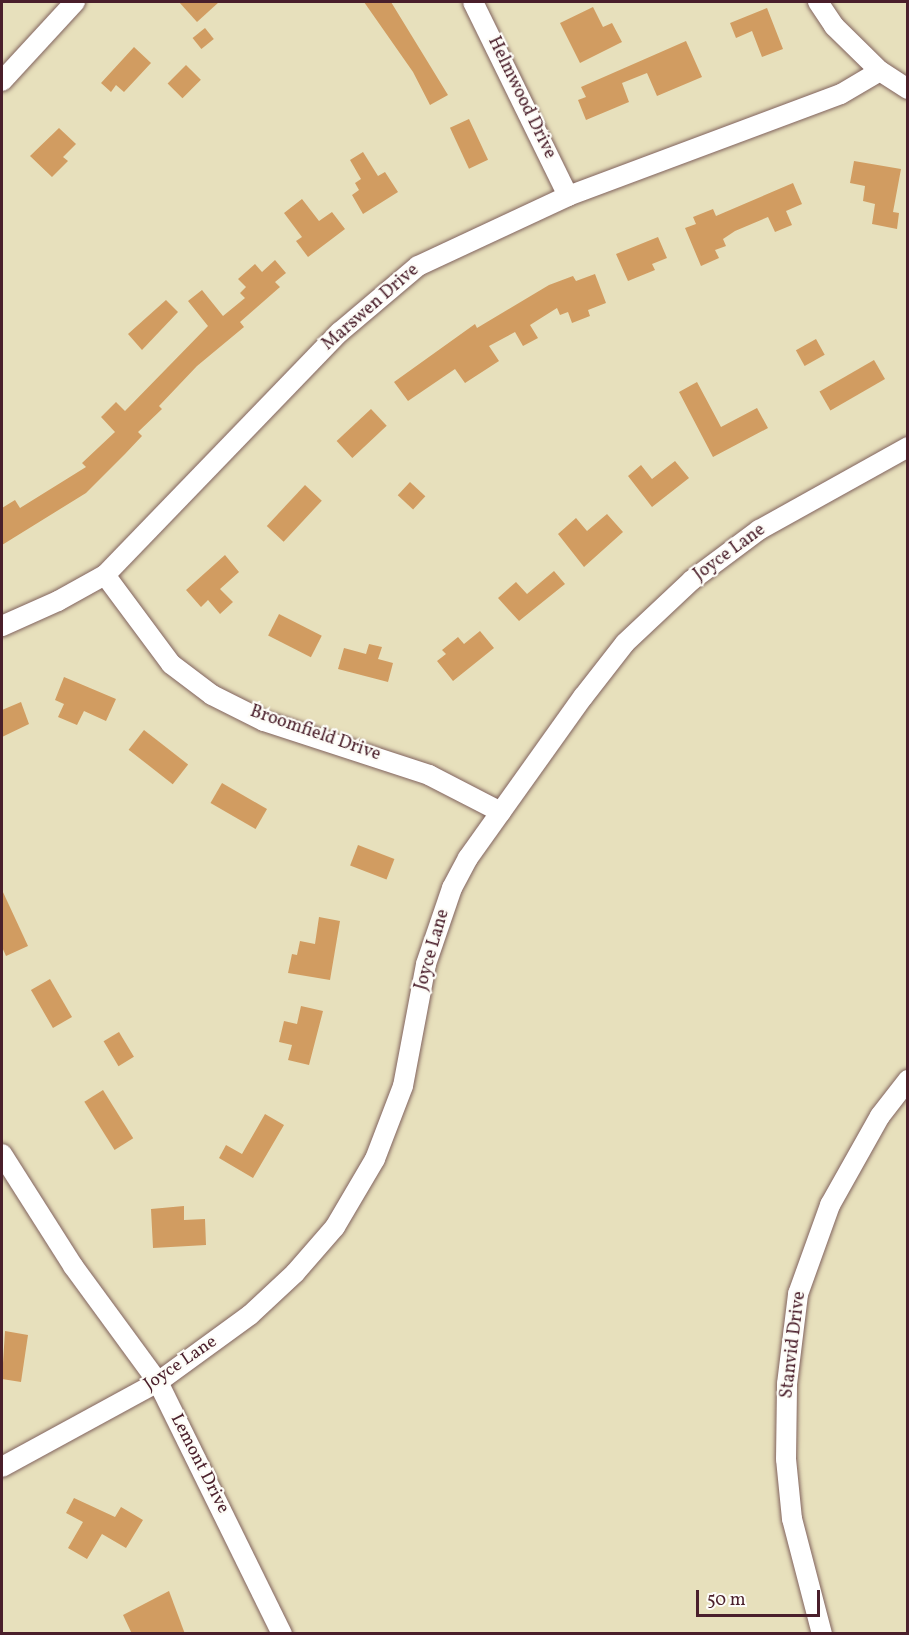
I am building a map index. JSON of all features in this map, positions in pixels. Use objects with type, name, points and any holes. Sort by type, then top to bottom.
[{"type":"street","points":[[2,81],[75,2]]},
{"type":"street","name":"Helmwood Drive","points":[[473,2],[568,196]]},
{"type":"street","points":[[818,2],[834,26],[880,71],[908,89]]},
{"type":"street","name":"Marswen Drive","points":[[2,626],[58,601],[105,574],[262,410],[379,297],[418,266],[568,196],[841,94],[880,71]]},
{"type":"street","name":"Joyce Lane","points":[[2,1467],[158,1382],[250,1315],[296,1273],[335,1227],[375,1160],[403,1086],[426,964],[452,888],[468,858],[625,643],[692,580],[759,530],[908,447]]},
{"type":"street","name":"Broomfield Drive","points":[[105,574],[171,664],[212,695],[264,721],[429,775],[501,812]]},
{"type":"street","name":"Stanvid Drive","points":[[822,1634],[792,1519],[786,1459],[787,1384],[798,1294],[830,1204],[880,1116],[908,1080]]},
{"type":"street","name":"Lemont Drive","points":[[2,1154],[73,1266],[158,1382],[274,1631]]},
{"type":"building","points":[[179,2],[219,2],[197,22]]},
{"type":"building","points":[[364,2],[391,2],[448,95],[430,105],[413,72]]},
{"type":"building","points":[[593,7],[603,27],[612,23],[622,42],[580,63],[560,23]]},
{"type":"building","points":[[767,8],[783,49],[762,57],[752,31],[736,38],[730,23]]},
{"type":"building","points":[[205,28],[214,39],[201,49],[193,38]]},
{"type":"building","points":[[686,41],[702,77],[657,96],[647,73],[622,83],[629,102],[586,120],[578,100],[586,97],[581,87]]},
{"type":"building","points":[[134,47],[151,63],[124,92],[116,85],[111,92],[101,83]]},
{"type":"building","points":[[186,65],[201,80],[182,98],[168,83]]},
{"type":"building","points":[[469,119],[488,160],[469,169],[450,128]]},
{"type":"building","points":[[59,128],[76,144],[63,157],[68,161],[52,177],[30,156]]},
{"type":"building","points":[[363,152],[378,176],[385,172],[398,192],[363,214],[352,195],[359,190],[355,183],[361,179],[350,160]]},
{"type":"building","points":[[854,161],[901,169],[893,212],[899,213],[897,229],[872,224],[875,204],[863,201],[865,186],[850,183]]},
{"type":"building","points":[[793,183],[802,204],[786,211],[792,225],[775,232],[768,217],[735,231],[723,239],[726,246],[715,250],[719,258],[701,266],[685,228],[696,224],[693,217],[713,209],[716,216]]},
{"type":"building","points":[[302,199],[319,221],[332,212],[345,229],[308,257],[296,241],[302,237],[284,213]]},
{"type":"building","points":[[658,237],[667,258],[652,264],[655,270],[628,281],[616,254]]},
{"type":"building","points":[[275,260],[286,273],[275,282],[280,287],[240,322],[244,327],[197,366],[159,406],[162,409],[138,432],[142,436],[125,454],[86,493],[2,545],[2,508],[15,500],[20,508],[86,467],[82,463],[115,432],[101,417],[116,402],[125,411],[208,326],[188,301],[202,290],[223,316],[245,298],[240,293],[246,287],[238,279],[255,264],[262,272]]},
{"type":"building","points":[[595,274],[606,303],[588,310],[590,316],[572,323],[568,312],[560,315],[557,308],[530,325],[538,338],[523,346],[515,332],[489,346],[499,361],[465,383],[455,369],[408,401],[394,382],[475,324],[477,328],[549,285],[573,276],[576,281]]},
{"type":"building","points":[[166,300],[178,312],[142,350],[128,334]]},
{"type":"building","points":[[816,339],[825,355],[805,366],[796,350]]},
{"type":"building","points":[[874,360],[885,379],[830,411],[819,392]]},
{"type":"building","points":[[697,382],[721,427],[757,408],[768,428],[713,457],[679,392]]},
{"type":"building","points":[[371,409],[387,426],[352,458],[337,441]]},
{"type":"building","points":[[675,461],[689,478],[652,507],[628,476],[641,465],[652,479]]},
{"type":"building","points":[[410,482],[425,496],[413,509],[398,495]]},
{"type":"building","points":[[305,485],[322,501],[284,542],[267,526]]},
{"type":"building","points":[[607,514],[623,532],[584,567],[558,534],[576,518],[587,531]]},
{"type":"building","points":[[225,555],[239,572],[220,589],[233,602],[220,614],[208,600],[201,607],[186,590]]},
{"type":"building","points":[[554,571],[565,584],[519,621],[498,598],[516,582],[527,594]]},
{"type":"building","points":[[279,614],[322,636],[311,657],[268,635]]},
{"type":"building","points":[[480,631],[494,648],[453,681],[437,661],[446,654],[442,650],[458,637],[464,644]]},
{"type":"building","points":[[369,644],[382,647],[378,659],[393,663],[388,682],[338,669],[344,648],[366,654]]},
{"type":"building","points":[[64,677],[116,699],[106,721],[84,711],[77,725],[58,717],[64,704],[55,700]]},
{"type":"building","points":[[21,702],[29,724],[2,737],[2,710]]},
{"type":"building","points":[[144,730],[188,764],[173,784],[129,750]]},
{"type":"building","points":[[222,783],[267,809],[256,829],[210,803]]},
{"type":"building","points":[[358,845],[394,859],[387,880],[350,866]]},
{"type":"building","points":[[2,890],[28,946],[6,956],[2,947]]},
{"type":"building","points":[[319,917],[340,921],[330,980],[288,973],[292,954],[297,955],[300,941],[315,944]]},
{"type":"building","points":[[50,979],[72,1017],[53,1028],[31,990]]},
{"type":"building","points":[[301,1006],[323,1011],[309,1065],[288,1060],[292,1045],[279,1042],[284,1021],[297,1024]]},
{"type":"building","points":[[119,1032],[134,1057],[119,1066],[104,1041]]},
{"type":"building","points":[[103,1090],[133,1138],[115,1150],[84,1102]]},
{"type":"building","points":[[265,1114],[284,1125],[253,1178],[219,1158],[226,1145],[242,1154]]},
{"type":"building","points":[[184,1206],[184,1220],[205,1219],[206,1245],[153,1248],[151,1209]]},
{"type":"building","points":[[5,1331],[28,1335],[21,1382],[2,1379]]},
{"type":"building","points":[[74,1498],[115,1517],[121,1507],[143,1520],[126,1548],[102,1534],[87,1559],[68,1548],[83,1522],[66,1513]]},
{"type":"building","points":[[169,1591],[185,1634],[132,1634],[123,1615]]}]
